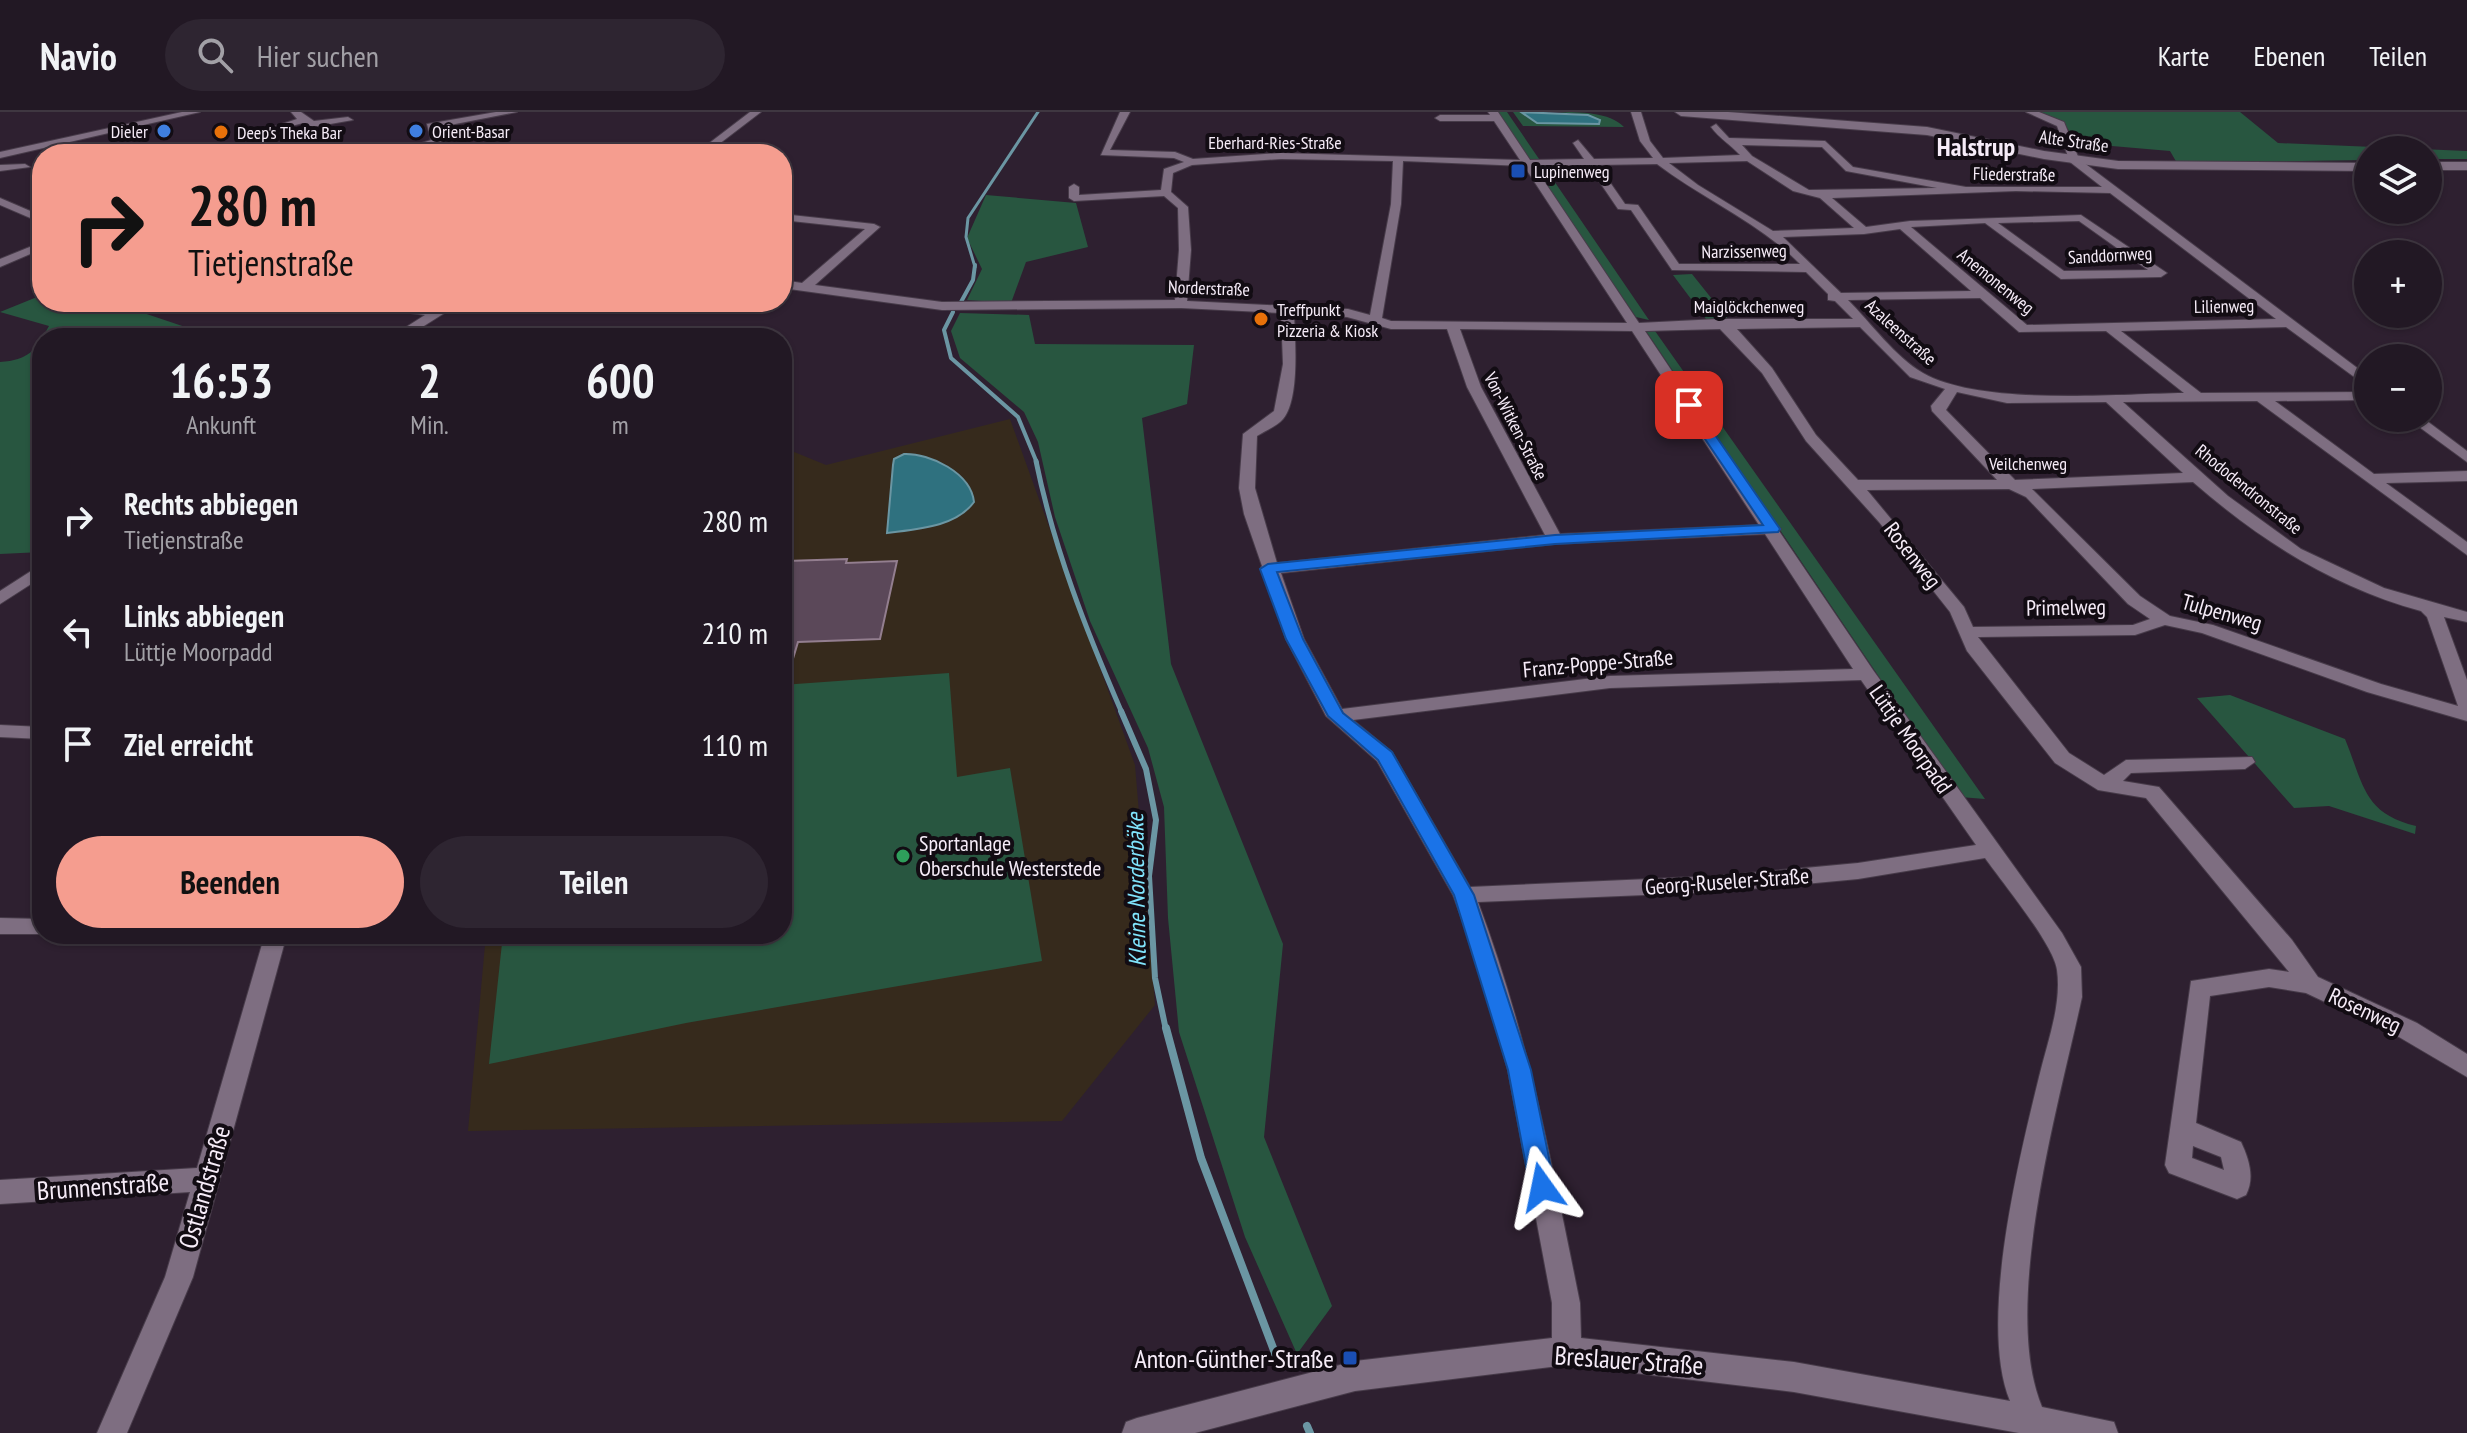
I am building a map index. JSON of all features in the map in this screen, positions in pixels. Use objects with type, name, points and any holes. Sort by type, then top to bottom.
[{"type":"street","points":[[153,112],[163,120]]},
{"type":"street","points":[[59,144],[195,112]]},
{"type":"street","points":[[436,142],[430,126],[512,112]]},
{"type":"street","points":[[713,144],[756,112]]},
{"type":"street","points":[[1104,153],[1125,112]]},
{"type":"street","name":"Azaleenstraße","points":[[1636,112],[1645,141],[1660,161],[1694,187],[1770,234],[1810,268],[1832,297],[1915,374],[1952,389],[2007,399],[2354,396]]},
{"type":"street","name":"Alte Straße","points":[[1681,112],[1927,131],[2074,160],[2162,168],[2354,167]]},
{"type":"street","points":[[2031,112],[2061,124],[2074,160],[2354,372]]},
{"type":"street","points":[[1440,118],[1495,115]]},
{"type":"street","name":"Lüttje Moorpadd","points":[[1495,115],[1773,529],[1866,674],[2054,939],[2069,967],[2070,997],[2026,1194],[2015,1299],[2017,1361],[2034,1426]]},
{"type":"street","points":[[276,129],[291,127],[299,116],[313,124],[348,120]]},
{"type":"street","points":[[1716,127],[1726,140],[1734,142],[1825,144],[1871,188]]},
{"type":"street","points":[[1734,142],[1748,158]]},
{"type":"street","points":[[1578,143],[1589,162]]},
{"type":"street","points":[[429,144],[443,144]]},
{"type":"street","points":[[0,155],[32,150]]},
{"type":"street","points":[[1091,152],[1175,155],[1189,160]]},
{"type":"street","name":"Eberhard-Ries-Straße","points":[[1166,193],[1168,171],[1189,160],[1243,156],[1527,163]]},
{"type":"street","points":[[1527,163],[1748,158],[1761,161],[1801,194],[1823,195],[1864,231]]},
{"type":"street","points":[[1375,321],[1396,204],[1398,159]]},
{"type":"street","name":"Narzissenweg","points":[[1589,162],[1622,207],[1634,207],[1676,268],[1810,268]]},
{"type":"street","points":[[2442,166],[2467,166]]},
{"type":"street","points":[[0,168],[25,167]]},
{"type":"street","name":"Fliederstraße","points":[[1850,169],[1963,189]]},
{"type":"street","points":[[1074,187],[1074,198],[1166,193],[1183,207],[1185,250],[1181,304]]},
{"type":"street","name":"Fliederstraße","points":[[1823,195],[1871,188],[1893,191],[2113,190]]},
{"type":"street","name":"Sanddornweg","points":[[1987,220],[2061,275],[2161,273],[2040,188]]},
{"type":"street","points":[[0,201],[32,215]]},
{"type":"street","points":[[792,218],[874,227],[805,287]]},
{"type":"street","name":"Sanddornweg","points":[[1770,234],[1864,231],[1910,224],[1987,220],[2081,218]]},
{"type":"street","name":"Anemonenweg","points":[[1904,227],[2024,329],[2109,327]]},
{"type":"street","points":[[0,263],[32,249]]},
{"type":"street","name":"Norderstraße","points":[[792,285],[973,308],[1181,304],[1348,313],[1391,325],[1636,327]]},
{"type":"street","points":[[1832,297],[1981,294]]},
{"type":"street","points":[[1287,309],[1290,364],[1281,411],[1277,418],[1250,434],[1248,443],[1247,488],[1268,569],[1295,639],[1336,716],[1385,757],[1464,895],[1520,1070],[1566,1303],[1567,1351]]},
{"type":"street","points":[[430,312],[437,313]]},
{"type":"street","points":[[412,328],[437,313]]},
{"type":"street","name":"Maiglöckchenweg","points":[[1636,327],[1718,323],[1863,323]]},
{"type":"street","name":"Rosenweg","points":[[1718,323],[1732,331],[1767,371],[1811,438],[1855,485],[1958,611],[1973,647],[2062,758],[2105,785],[2152,792],[2284,946],[2310,984],[2408,1030],[2467,1067]]},
{"type":"street","name":"Lilienweg","points":[[2109,327],[2289,323]]},
{"type":"street","name":"Von-Witken-Straße","points":[[1452,325],[1474,387],[1555,539]]},
{"type":"street","points":[[2109,327],[2197,397]]},
{"type":"street","name":"Tulpenweg","points":[[1952,389],[1938,406],[1939,411],[2008,482],[2031,494],[2134,600],[2164,620],[2207,629],[2374,688],[2467,715]]},
{"type":"street","points":[[2259,396],[2467,550]]},
{"type":"street","name":"Rhododendronstraße","points":[[2111,399],[2201,477],[2297,553],[2363,585],[2428,608],[2467,617]]},
{"type":"street","points":[[2433,432],[2467,458]]},
{"type":"street","points":[[2350,464],[2377,467],[2393,478]]},
{"type":"street","points":[[2369,479],[2467,476]]},
{"type":"street","name":"Veilchenweg","points":[[1855,485],[2044,484],[2201,477]]},
{"type":"street","points":[[1268,569],[1555,539],[1773,529]]},
{"type":"street","points":[[0,599],[32,576]]},
{"type":"street","points":[[2428,608],[2435,615],[2467,706]]},
{"type":"street","name":"Primelweg","points":[[1966,632],[2135,630],[2164,620]]},
{"type":"street","name":"Franz-Poppe-Straße","points":[[1336,716],[1610,682],[1866,674]]},
{"type":"street","points":[[0,731],[32,733]]},
{"type":"street","points":[[2105,785],[2126,767],[2245,762]]},
{"type":"street","name":"Georg-Ruseler-Straße","points":[[1464,895],[1717,884],[1858,871],[1989,850]]},
{"type":"street","points":[[0,926],[32,927]]},
{"type":"street","name":"Ostlandstraße","points":[[112,1433],[179,1277],[273,944]]},
{"type":"street","points":[[2182,1129],[2199,988],[2269,978],[2310,984]]},
{"type":"street","name":"Brunnenstraße","points":[[0,1192],[207,1179]]},
{"type":"street","name":"Breslauer Straße","points":[[1137,1433],[1355,1376],[1567,1351],[1794,1377],[2034,1426],[2103,1433]]},
{"type":"shaded area","points":[[1010,419],[1135,765],[1155,1005],[1062,1121],[468,1131],[485,944],[792,944],[792,451],[826,465]]},
{"type":"green space","points":[[1496,112],[1507,112],[1649,320],[1636,317]]},
{"type":"green space","points":[[1513,112],[1521,112],[1537,123],[1598,124],[1588,115],[1558,112],[1594,114],[1611,118],[1624,127],[1523,126]]},
{"type":"green space","points":[[2037,112],[2240,112],[2278,143],[2354,146],[2354,160],[2177,163],[2170,151],[2077,143],[2064,123]]},
{"type":"green space","points":[[2442,150],[2467,151],[2467,159],[2442,159]]},
{"type":"green space","points":[[986,195],[1076,203],[1088,247],[1026,262],[1011,303],[967,300],[982,269],[967,238]]},
{"type":"green space","points":[[1692,274],[1728,319],[1706,319],[1673,275]]},
{"type":"green space","points":[[32,299],[32,312],[141,312],[188,328],[48,328],[0,312]]},
{"type":"green space","points":[[960,313],[1029,315],[1035,344],[1194,345],[1187,404],[1142,418],[1171,664],[1283,944],[1264,1137],[1332,1306],[1297,1354],[1245,1237],[1179,1032],[1168,918],[1164,807],[1148,748],[1090,621],[1055,517],[1038,442],[1024,412],[960,358],[951,331]]},
{"type":"green space","points":[[1646,331],[1655,331],[1985,799],[1960,797]]},
{"type":"green space","points":[[32,351],[32,552],[0,554],[0,362],[18,359]]},
{"type":"green space","name":"Sportanlage Oberschule Westerstede","points":[[949,673],[957,777],[1010,768],[1042,961],[686,1023],[489,1064],[502,944],[792,944],[792,684]]},
{"type":"green space","points":[[2230,695],[2345,739],[2362,783],[2375,805],[2385,813],[2416,826],[2415,834],[2329,806],[2294,808],[2197,698]]},
{"type":"water","points":[[1521,112],[1588,115],[1600,120],[1599,124],[1537,123]]},
{"type":"water","points":[[904,454],[925,457],[948,467],[965,482],[974,502],[946,522],[887,533],[894,459]]},
{"type":"building","points":[[792,561],[897,561],[880,639],[798,642],[792,662]]},
{"type":"waterway","name":"Kleine Norderbäke","points":[[975,266],[966,237],[968,218],[1038,112]]},
{"type":"waterway","name":"Kleine Norderbäke","points":[[961,302],[973,280],[975,266]]},
{"type":"waterway","name":"Kleine Norderbäke","points":[[953,312],[944,330],[951,358],[1018,417],[1037,463]]},
{"type":"waterway","name":"Kleine Norderbäke","points":[[1036,461],[1072,589],[1122,713]]},
{"type":"waterway","name":"Kleine Norderbäke","points":[[1121,711],[1146,769],[1156,820],[1149,876],[1155,978],[1166,1030]]},
{"type":"waterway","name":"Kleine Norderbäke","points":[[1166,1028],[1201,1158],[1278,1361]]},
{"type":"waterway","name":"Kleine Norderbäke","points":[[1307,1426],[1310,1433]]},
{"type":"place","name":"Dieler","points":[[164,131]]},
{"type":"place","name":"Orient-Basar","points":[[416,131]]},
{"type":"place","name":"Deep's Theka Bar","points":[[221,132]]},
{"type":"place","name":"Lupinenweg","points":[[1518,171]]},
{"type":"place","name":"Treffpunkt Pizzeria & Kiosk","points":[[1261,319]]},
{"type":"place","name":"Sportanlage Oberschule Westerstede","points":[[903,856]]},
{"type":"place","name":"Anton-Günther-Straße","points":[[1350,1358]]},
{"type":"district","name":"Halstrup","points":[[1976,146]]},
{"type":"route","points":[[1542,1187],[1520,1070],[1486,954],[1464,895],[1385,757],[1336,716],[1295,639],[1268,569],[1555,539],[1773,529],[1689,405]]}]
